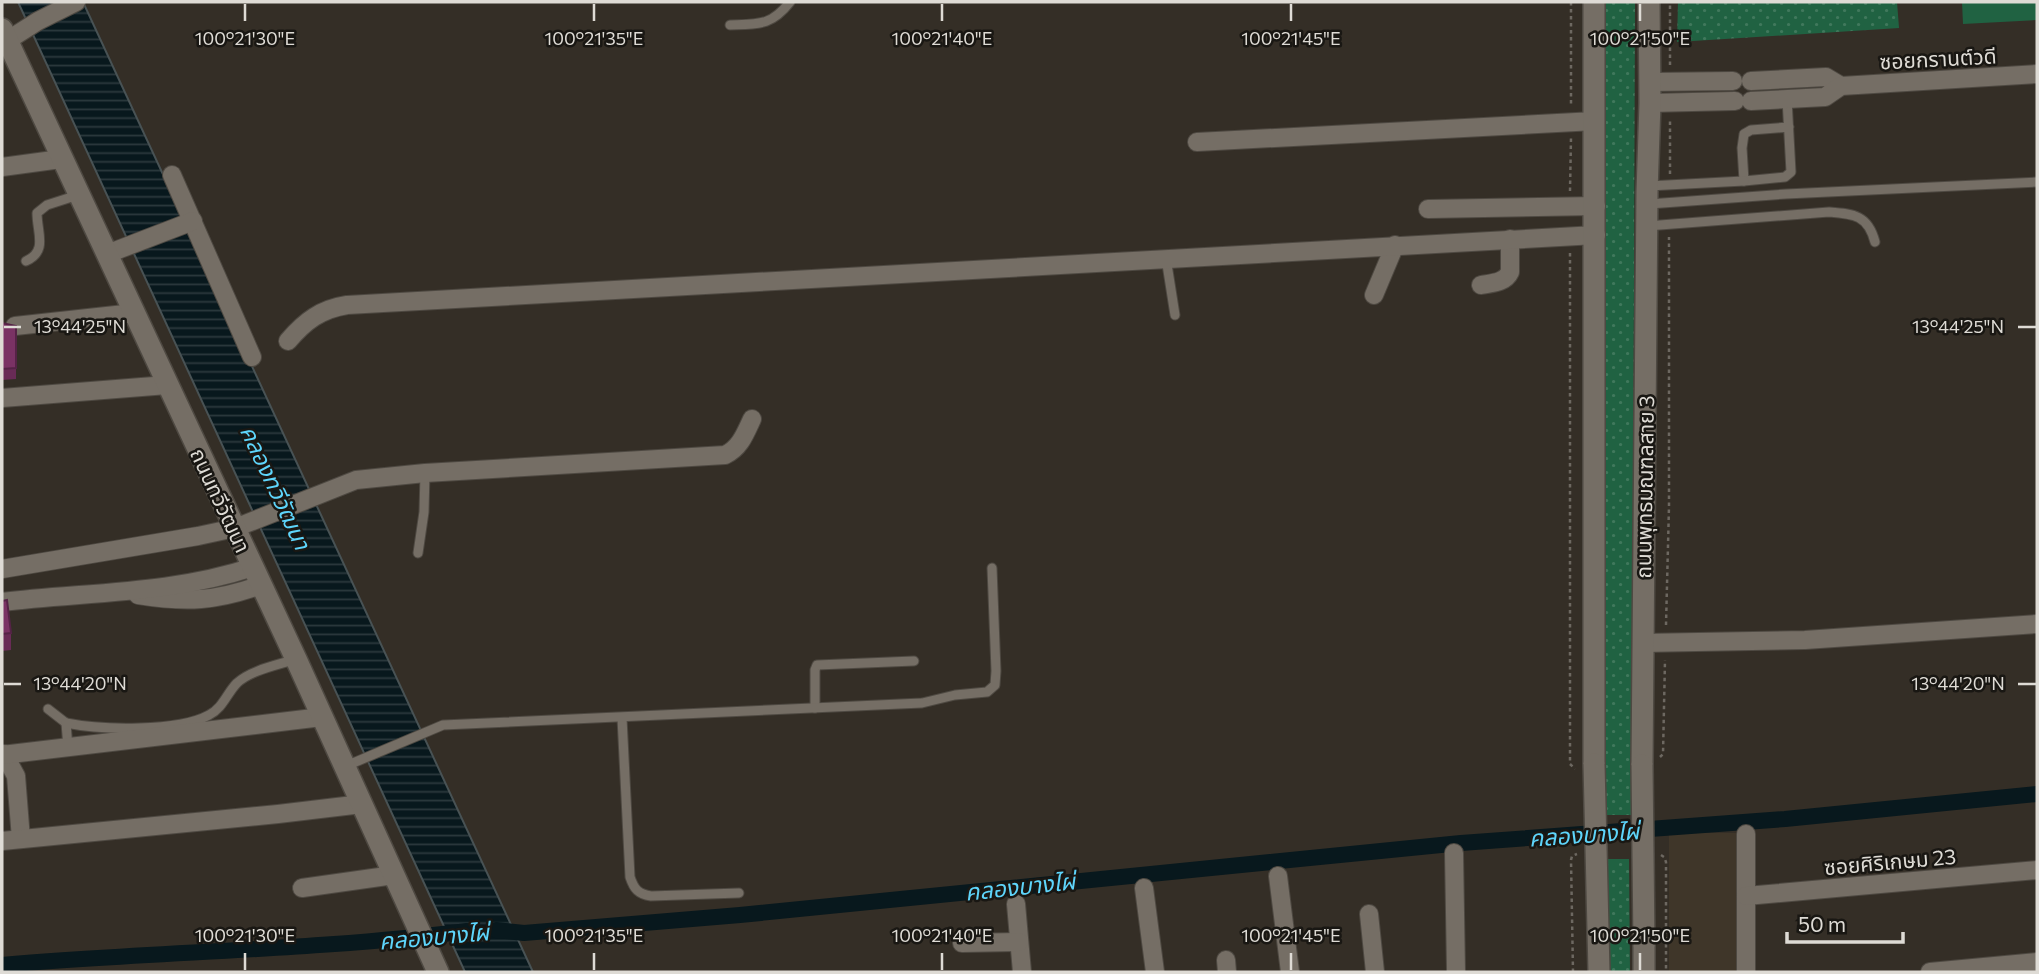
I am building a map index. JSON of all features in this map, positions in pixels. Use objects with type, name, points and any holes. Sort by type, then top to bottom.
[{"type":"main road","points":[[1594,2],[1596,235],[1586,767],[1599,972]]},
{"type":"main road","name":"ถนนพุทธมณฑลสาย 3","points":[[1644,972],[1650,762],[1642,643],[1647,195],[1660,92],[1648,2]]},
{"type":"main road","name":"ถนนทวีวัฒนา","points":[[4,38],[78,195],[116,250],[134,313],[296,659],[438,972]]},
{"type":"street","points":[[4,38],[76,2]]},
{"type":"street","name":"ซอยกรานต์วดี","points":[[1660,92],[1743,101],[1787,99],[1825,97],[1841,86],[2037,74]]},
{"type":"street","name":"ซอยกรานต์วดี","points":[[1660,92],[1742,81],[1826,77],[1841,86]]},
{"type":"street","points":[[1197,142],[1595,121]]},
{"type":"street","points":[[2,167],[61,159]]},
{"type":"street","points":[[172,175],[252,357]]},
{"type":"street","points":[[1428,209],[1596,206]]},
{"type":"street","points":[[1481,285],[1502,281],[1510,272],[1501,207]]},
{"type":"street","points":[[116,250],[191,221]]},
{"type":"street","points":[[288,341],[314,316],[330,308],[346,305],[1596,235]]},
{"type":"street","points":[[1374,295],[1395,246]]},
{"type":"street","points":[[15,326],[134,313]]},
{"type":"street","points":[[2,398],[167,385]]},
{"type":"street","points":[[2,569],[235,528],[356,480],[425,473],[725,455],[733,452],[739,445],[752,419]]},
{"type":"street","points":[[2,602],[125,592],[164,599],[209,599],[229,596],[257,576]]},
{"type":"street","points":[[1642,643],[1805,640],[2037,624]]},
{"type":"street","points":[[21,839],[16,776],[3,755],[322,717]]},
{"type":"street","points":[[2,841],[362,804]]},
{"type":"street","points":[[1745,834],[1746,972]]},
{"type":"street","points":[[1454,853],[1456,972]]},
{"type":"street","name":"ซอยศิริเกษม 23","points":[[1746,895],[2037,870]]},
{"type":"street","points":[[302,888],[394,875]]},
{"type":"street","points":[[1278,876],[1290,972]]},
{"type":"street","points":[[1144,888],[1155,972]]},
{"type":"street","points":[[1016,904],[1022,972]]},
{"type":"street","points":[[1369,914],[1375,972]]},
{"type":"street","points":[[962,943],[1019,942]]},
{"type":"street","points":[[1930,972],[2037,962]]},
{"type":"lane","points":[[730,25],[762,24],[781,14],[790,2]]},
{"type":"lane","points":[[1647,195],[1670,185],[1744,181],[1785,177],[1790,174],[1787,99]]},
{"type":"lane","points":[[1744,181],[1744,134],[1751,130],[1789,127]]},
{"type":"lane","points":[[1647,195],[1786,194],[2037,182]]},
{"type":"lane","points":[[26,261],[35,257],[41,248],[37,213],[47,205],[78,195]]},
{"type":"lane","points":[[1647,226],[1829,212],[1855,215],[1871,226],[1875,242]]},
{"type":"lane","points":[[1166,258],[1175,315]]},
{"type":"lane","points":[[418,552],[424,512],[425,473]]},
{"type":"lane","points":[[345,767],[443,725],[922,703],[992,690],[996,671],[992,568]]},
{"type":"lane","points":[[48,709],[66,723],[103,728],[180,725],[212,714],[225,702],[234,686],[244,678],[296,659]]},
{"type":"lane","points":[[815,708],[817,665],[914,661]]},
{"type":"lane","points":[[622,718],[630,877],[636,891],[652,896],[739,893]]},
{"type":"lane","points":[[66,723],[68,748]]},
{"type":"path","points":[[1570,206],[1571,2]]},
{"type":"path","points":[[1670,2],[1660,92],[1670,185]]},
{"type":"path","points":[[1650,762],[1663,754],[1669,492],[1670,224]]},
{"type":"path","points":[[1570,236],[1570,764],[1586,767]]},
{"type":"path","points":[[1573,972],[1571,860],[1575,854],[1588,854]]},
{"type":"path","points":[[1654,855],[1664,857],[1666,862],[1666,972]]},
{"type":"shaded area","points":[[1669,833],[1754,833],[1754,972],[1669,972]]},
{"type":"green space","points":[[1602,2],[1635,2],[1632,815],[1602,815]]},
{"type":"green space","points":[[1678,2],[1897,2],[1899,28],[1677,42]]},
{"type":"green space","points":[[1962,2],[2037,2],[2037,20],[1963,24]]},
{"type":"green space","points":[[1604,859],[1629,859],[1630,972],[1606,972]]},
{"type":"water","name":"คลองทวีวัฒนา","points":[[18,2],[83,2],[533,972],[465,972]]},
{"type":"building","points":[[2,323],[16,326],[16,368],[2,369]]},
{"type":"building","points":[[7,600],[11,633],[2,634],[2,601]]},
{"type":"waterway","name":"คลองบางไผ่","points":[[496,930],[524,933],[740,915],[1461,843],[1785,819],[2037,794]]},
{"type":"waterway","name":"คลองบางไผ่","points":[[2,965],[351,943],[467,931]]}]
